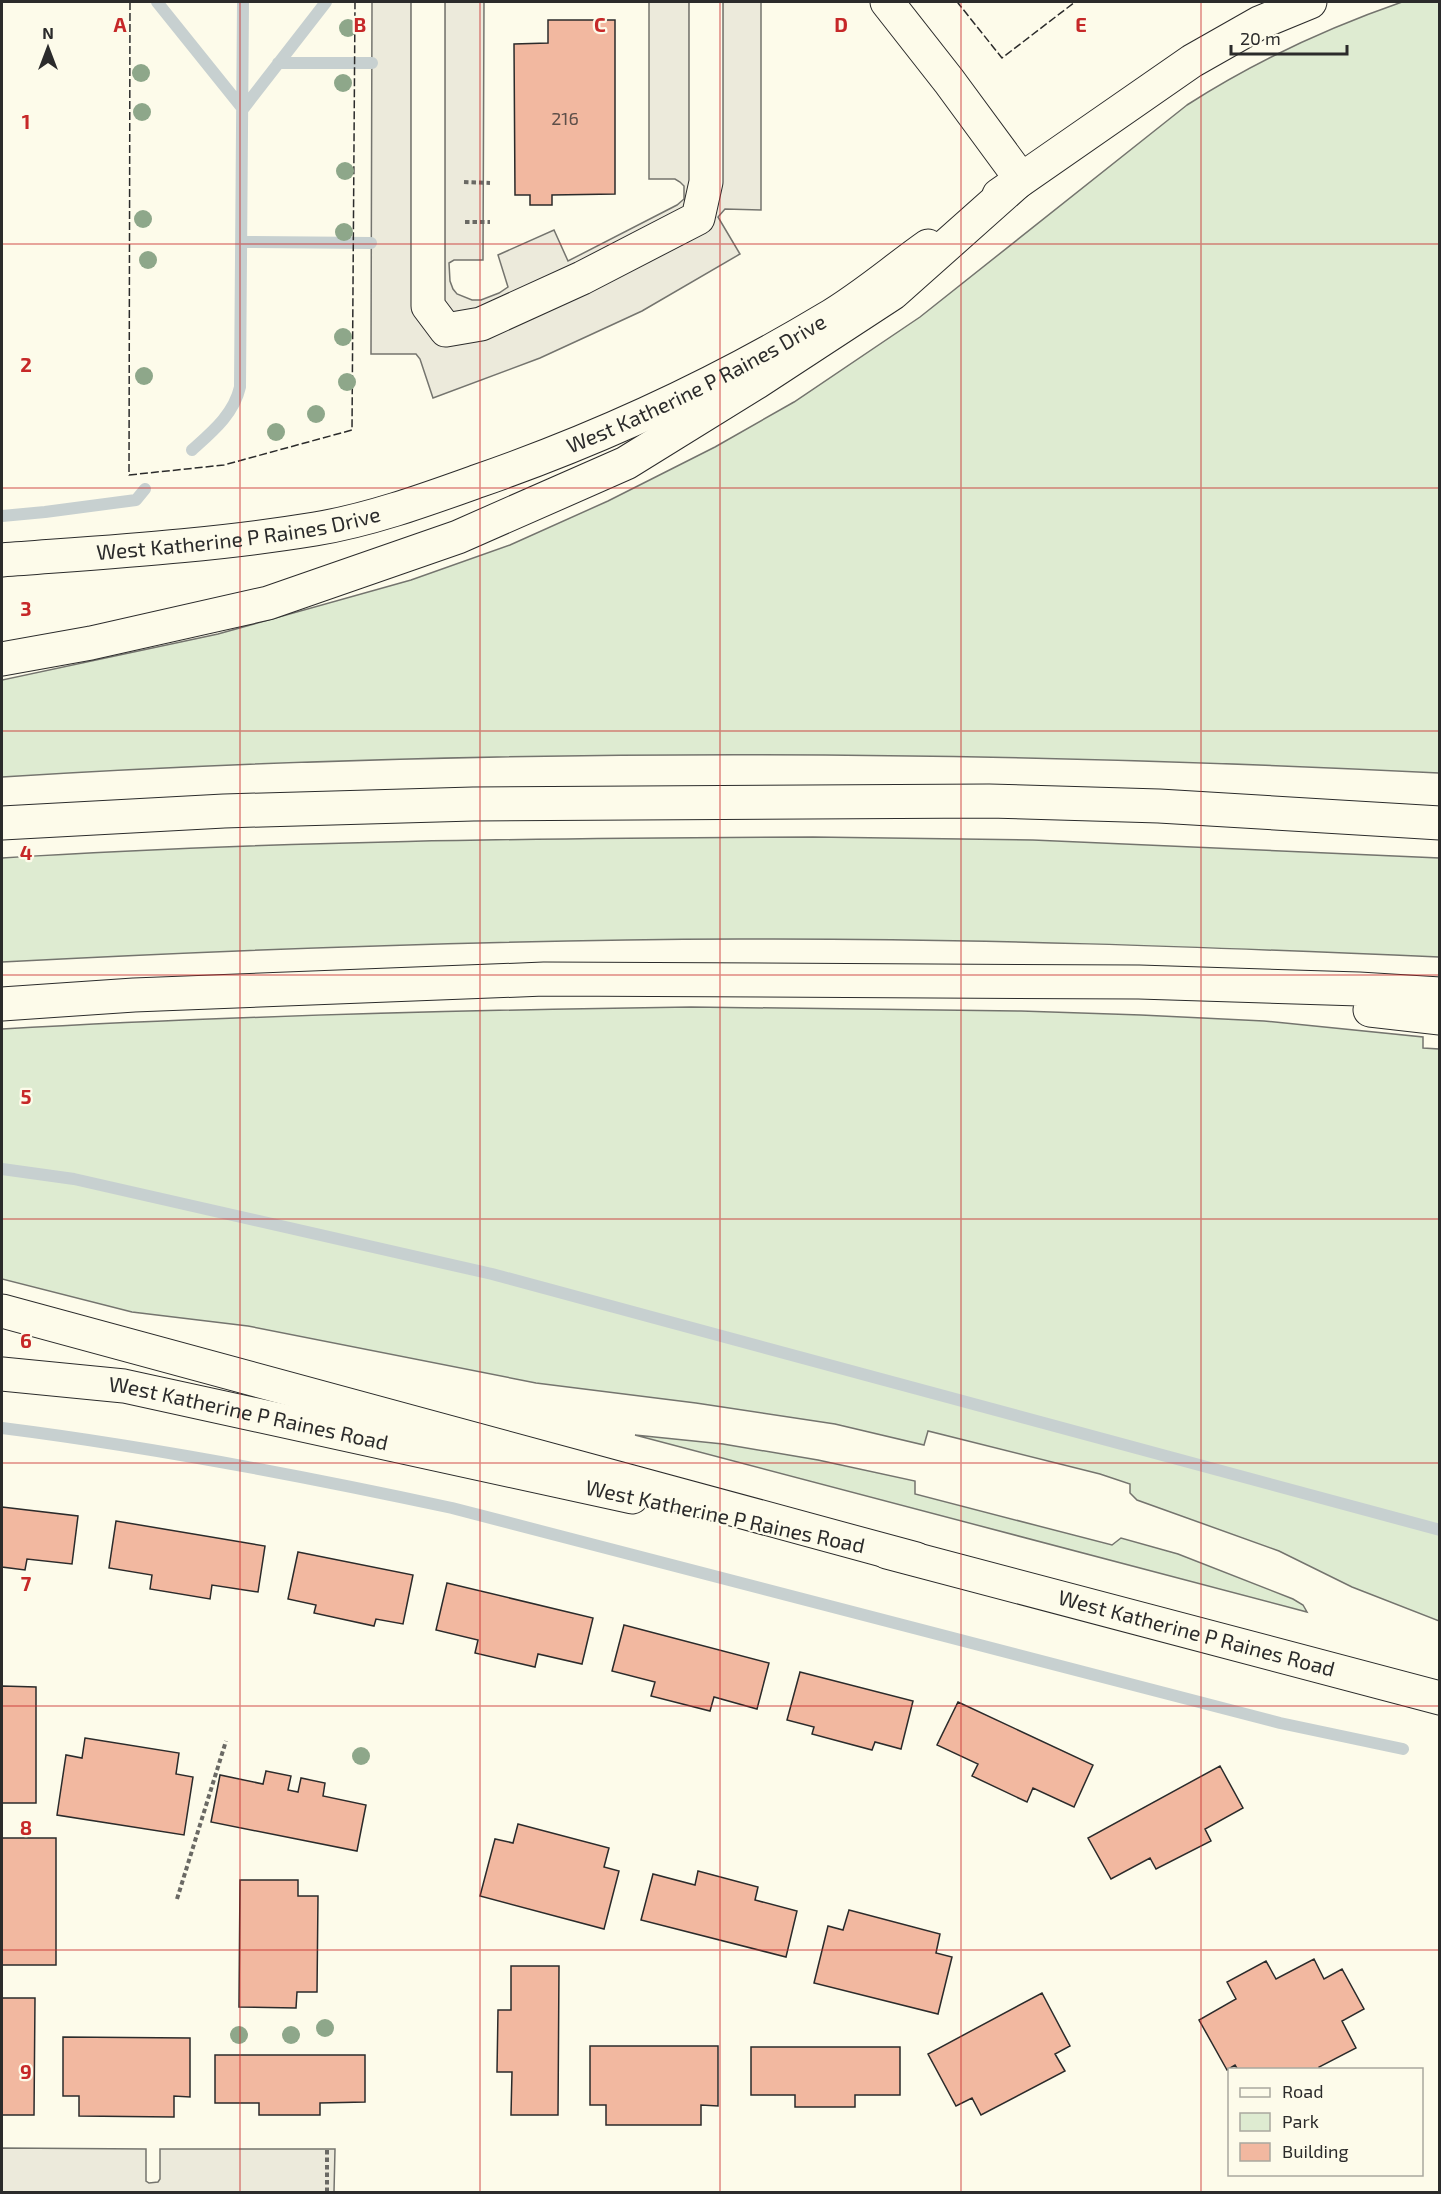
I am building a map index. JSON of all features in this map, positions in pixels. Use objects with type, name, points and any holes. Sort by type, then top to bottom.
[{"type":"main road","points":[[428,2],[428,306],[446,330],[481,324],[582,278],[698,218],[706,182],[706,2]]},
{"type":"main road","points":[[2,659],[91,643],[268,603],[458,537],[626,463],[757,382],[893,293],[1022,179],[887,2]]},
{"type":"main road","name":"West Katherine P Raines Drive","points":[[2,560],[198,545],[317,529],[407,506],[529,463],[647,414],[725,375],[828,318],[1192,61],[1259,23],[1310,2]]},
{"type":"main road","points":[[2,823],[224,811],[473,804],[989,801],[1159,806],[1440,823]]},
{"type":"main road","points":[[2,1004],[157,994],[544,979],[1139,982],[1440,994]]},
{"type":"main road","points":[[1139,982],[1440,1018]]},
{"type":"main road","points":[[2,1311],[916,1559]]},
{"type":"main road","name":"West Katherine P Raines Road","points":[[2,1374],[124,1386],[916,1559],[1440,1698]]},
{"type":"path","points":[[177,1899],[226,1741]]},
{"type":"path","points":[[327,2149],[327,2193]]},
{"type":"green space","points":[[1402,2],[1440,2],[1439,773],[1080,759],[720,755],[361,760],[2,777],[2,680],[218,634],[411,580],[510,545],[608,501],[715,447],[794,402],[920,317],[1187,105],[1212,89],[1292,47]]},
{"type":"green space","points":[[813,837],[1033,840],[1439,858],[1439,957],[1001,942],[739,939],[370,946],[2,962],[2,858],[103,852],[408,842]]},
{"type":"green space","points":[[691,1007],[1021,1011],[1264,1021],[1423,1037],[1423,1048],[1439,1049],[1439,1621],[1352,1587],[1279,1551],[1137,1500],[1130,1493],[1130,1484],[1100,1474],[928,1431],[924,1445],[835,1424],[696,1403],[536,1383],[248,1326],[132,1312],[2,1279],[2,1029],[346,1014]]},
{"type":"green space","points":[[635,1435],[723,1444],[818,1460],[915,1481],[915,1494],[1112,1545],[1121,1538],[1178,1554],[1293,1599],[1303,1605],[1307,1612]]},
{"type":"shaded area","points":[[372,2],[484,2],[483,260],[454,260],[449,263],[450,281],[457,294],[472,300],[481,300],[508,287],[498,255],[554,230],[568,261],[677,205],[684,199],[684,186],[675,179],[649,179],[649,2],[761,2],[761,210],[725,209],[718,217],[740,254],[642,311],[540,358],[433,398],[420,359],[416,354],[371,354]]},
{"type":"shaded area","points":[[2,2148],[146,2149],[146,2181],[149,2183],[158,2182],[160,2179],[160,2149],[335,2149],[334,2192],[2,2192]]},
{"type":"building","points":[[548,20],[615,20],[615,194],[552,195],[552,205],[530,205],[530,195],[515,195],[514,44],[548,43]]},
{"type":"building","points":[[2,1507],[78,1516],[72,1564],[27,1559],[25,1570],[2,1567]]},
{"type":"building","points":[[116,1521],[265,1546],[258,1592],[212,1585],[210,1599],[150,1589],[152,1575],[109,1568]]},
{"type":"building","points":[[298,1552],[413,1575],[403,1624],[376,1619],[374,1626],[314,1613],[316,1605],[288,1599]]},
{"type":"building","points":[[447,1583],[593,1618],[582,1664],[538,1654],[535,1667],[475,1653],[478,1640],[436,1630]]},
{"type":"building","points":[[624,1625],[769,1663],[757,1709],[714,1697],[710,1711],[651,1696],[655,1682],[612,1671]]},
{"type":"building","points":[[800,1672],[913,1701],[901,1749],[875,1742],[872,1750],[812,1734],[814,1727],[787,1720]]},
{"type":"building","points":[[2,1686],[36,1687],[36,1803],[2,1803]]},
{"type":"building","points":[[958,1702],[1093,1765],[1074,1807],[1033,1788],[1027,1802],[972,1776],[978,1764],[937,1745]]},
{"type":"building","points":[[85,1738],[179,1753],[176,1774],[193,1777],[184,1835],[57,1815],[66,1755],[82,1758]]},
{"type":"building","points":[[1220,1766],[1243,1808],[1205,1829],[1211,1841],[1156,1869],[1150,1858],[1111,1879],[1088,1838]]},
{"type":"building","points":[[266,1771],[291,1776],[288,1790],[298,1792],[301,1778],[325,1783],[323,1796],[366,1805],[357,1851],[211,1822],[220,1775],[263,1784]]},
{"type":"building","points":[[518,1824],[609,1848],[604,1867],[619,1871],[604,1929],[480,1896],[495,1839],[513,1843]]},
{"type":"building","points":[[2,1838],[56,1838],[56,1965],[2,1965]]},
{"type":"building","points":[[698,1871],[758,1887],[755,1900],[797,1911],[786,1957],[641,1920],[653,1874],[695,1885]]},
{"type":"building","points":[[240,1880],[298,1880],[298,1896],[318,1896],[317,1992],[297,1992],[296,2008],[239,2007]]},
{"type":"building","points":[[849,1910],[940,1934],[936,1953],[952,1957],[938,2014],[814,1983],[828,1926],[843,1930]]},
{"type":"building","points":[[1314,1959],[1324,1979],[1342,1969],[1364,2009],[1342,2021],[1356,2048],[1319,2068],[1237,2068],[1235,2065],[1227,2070],[1199,2020],[1236,1999],[1227,1982],[1266,1961],[1276,1979]]},
{"type":"building","points":[[511,1966],[559,1966],[558,2115],[511,2115],[512,2072],[497,2072],[498,2010],[511,2010]]},
{"type":"building","points":[[1042,1993],[1070,2046],[1055,2054],[1065,2071],[981,2115],[972,2098],[956,2106],[928,2054]]},
{"type":"building","points":[[2,1998],[35,1998],[34,2115],[2,2115]]},
{"type":"building","points":[[63,2037],[190,2038],[190,2097],[174,2096],[174,2117],[79,2116],[79,2096],[63,2096]]},
{"type":"building","points":[[590,2046],[718,2046],[718,2106],[701,2105],[701,2125],[606,2125],[606,2105],[590,2105]]},
{"type":"building","points":[[751,2047],[900,2047],[900,2095],[855,2095],[855,2107],[795,2107],[795,2095],[751,2095]]},
{"type":"building","points":[[215,2055],[365,2055],[365,2102],[320,2103],[320,2115],[259,2115],[259,2103],[215,2103]]},
{"type":"waterway","points":[[157,2],[243,109],[326,2]]},
{"type":"waterway","points":[[192,450],[227,414],[233,406],[240,387],[243,2]]},
{"type":"waterway","points":[[278,63],[372,63]]},
{"type":"waterway","points":[[242,242],[371,243]]},
{"type":"waterway","points":[[2,516],[136,500],[145,489]]},
{"type":"waterway","points":[[2,1169],[74,1179],[492,1274],[1440,1530]]},
{"type":"waterway","points":[[2,1428],[228,1463],[452,1508],[1280,1723],[1403,1749]]},
{"type":"fence","points":[[130,2],[129,475],[224,465],[352,430],[355,2]]},
{"type":"fence","points":[[960,2],[958,3],[1002,58],[1075,2]]}]
